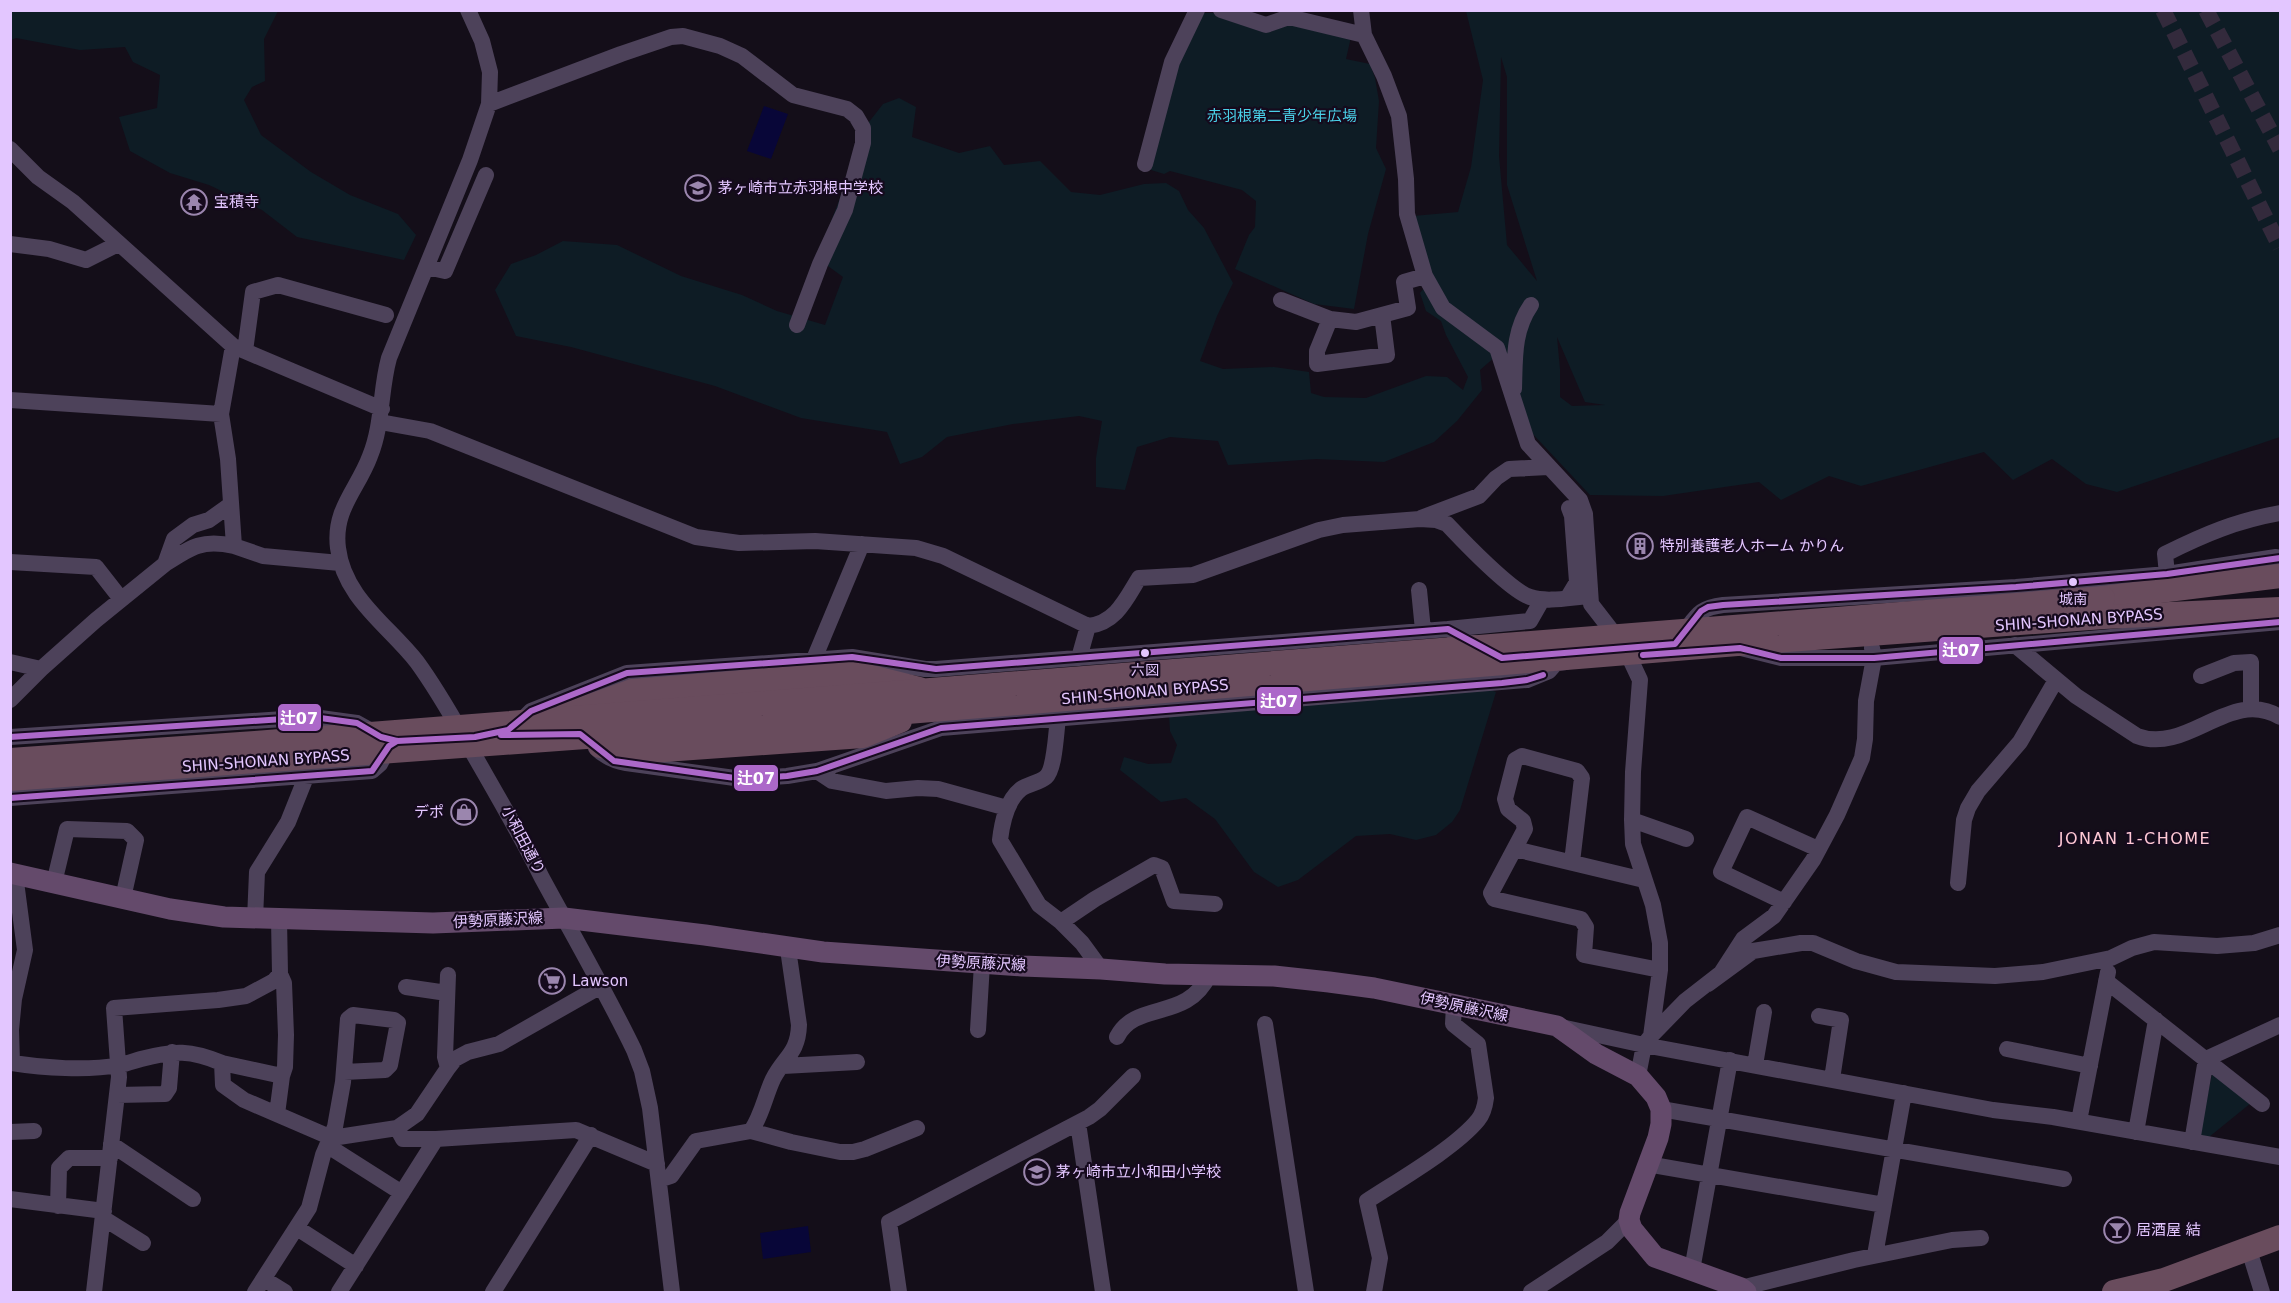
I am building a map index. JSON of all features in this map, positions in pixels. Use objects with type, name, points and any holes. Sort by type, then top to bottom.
[{"type":"highway","name":"SHIN-SHONAN BYPASS","points":[[10,779],[2103,598],[2279,562]]},
{"type":"highway","name":"SHIN-SHONAN BYPASS","points":[[923,701],[1055,699],[1786,640],[2104,618],[2280,609]]},
{"type":"highway","points":[[548,731],[636,752],[863,736],[923,701]]},
{"type":"highway","name":"SHIN-SHONAN BYPASS","points":[[10,760],[548,731]]},
{"type":"highway","points":[[2114,1293],[2138,1290],[2280,1237]]},
{"type":"main road","name":"伊勢原藤沢線","points":[[13,873],[195,914],[255,919],[434,923],[564,918],[705,935],[788,948],[1144,973],[1274,976],[1374,988],[1557,1026],[1596,1054],[1638,1076],[1656,1097],[1661,1108]]},
{"type":"main road","points":[[1661,1108],[1659,1131],[1633,1200],[1629,1220],[1638,1238],[1655,1257],[1744,1290]]},
{"type":"street","name":"小和田通り","points":[[468,10],[482,41],[490,72],[489,104],[470,160],[389,358],[381,416],[368,462],[343,508],[337,536],[340,563],[359,600],[414,659],[439,692],[507,810],[625,1031],[642,1071],[650,1108],[672,1293]]},
{"type":"street","points":[[1145,164],[1172,62],[1197,10]]},
{"type":"street","points":[[1221,10],[1266,25],[1289,17],[1364,35]]},
{"type":"street","points":[[1361,10],[1364,35],[1384,76],[1399,116],[1407,214],[1425,276],[1443,308],[1497,348],[1528,444],[1580,500],[1585,514],[1591,604],[1628,652],[1640,680],[1632,820],[1634,844],[1657,924],[1660,970],[1638,1076]]},
{"type":"street","points":[[489,104],[621,54],[671,37],[683,36],[720,46],[742,56],[793,95],[846,109],[856,116],[863,128],[863,143],[845,210],[820,264],[797,325]]},
{"type":"street","points":[[10,149],[38,177],[73,202],[239,349],[381,416],[430,432],[696,537],[739,543],[815,541],[907,547],[943,556],[1088,626],[1099,625],[1112,617],[1122,606],[1139,578],[1193,575],[1320,530],[1343,525],[1420,519],[1436,520],[1447,524],[1515,588],[1529,597],[1542,600],[1590,596]]},
{"type":"street","points":[[427,267],[445,271],[486,175]]},
{"type":"street","points":[[10,244],[49,249],[86,260],[118,244]]},
{"type":"street","points":[[1281,300],[1330,319],[1356,322],[1408,308],[1404,282],[1425,276]]},
{"type":"street","points":[[234,546],[228,459],[221,414],[253,292],[278,285],[386,315]]},
{"type":"street","points":[[1514,399],[1516,335],[1522,318],[1531,305]]},
{"type":"street","points":[[1330,319],[1317,351],[1317,364],[1387,355],[1382,315]]},
{"type":"street","points":[[10,400],[221,414]]},
{"type":"street","points":[[1420,519],[1479,495],[1509,469],[1548,467]]},
{"type":"street","points":[[165,564],[174,539],[194,525],[209,520],[230,505]]},
{"type":"street","points":[[1568,597],[1577,582],[1572,516],[1569,508]]},
{"type":"street","points":[[2166,574],[2165,554],[2211,531],[2249,518],[2280,513]]},
{"type":"street","points":[[10,700],[41,669],[121,599],[165,564],[193,546],[218,542],[263,556],[340,563]]},
{"type":"street","points":[[814,659],[862,544]]},
{"type":"street","points":[[10,562],[96,567],[121,599]]},
{"type":"street","points":[[531,711],[528,728],[580,734],[588,738],[602,754],[614,761],[742,778],[804,774],[941,728],[1527,680],[1539,677],[1556,663],[1675,644],[1701,610],[1708,607],[2035,586],[2279,562]]},
{"type":"street","points":[[2035,586],[2038,643]]},
{"type":"street","points":[[1419,590],[1423,630]]},
{"type":"street","points":[[1708,984],[1725,967],[1743,939],[1774,916],[1784,902],[1837,815],[1862,758],[1866,700],[1874,658],[1864,597]]},
{"type":"street","points":[[482,736],[508,730],[531,711],[627,673],[860,657],[925,669],[1448,629],[1530,621],[1542,600]]},
{"type":"street","points":[[1448,629],[1502,658],[1740,648],[1781,658],[1874,658],[2280,622]]},
{"type":"street","points":[[1079,658],[1088,626]]},
{"type":"street","points":[[2015,645],[2082,700],[2138,736],[2154,741],[2183,734],[2220,717],[2251,708],[2263,709],[2280,717]]},
{"type":"street","points":[[1489,652],[1489,683]]},
{"type":"street","points":[[10,662],[41,669]]},
{"type":"street","points":[[2201,676],[2234,663],[2251,662],[2251,708]]},
{"type":"street","points":[[1958,883],[1964,820],[1968,808],[1978,791],[2020,742],[2056,680]]},
{"type":"street","points":[[10,737],[313,717],[357,723],[381,737],[397,741],[548,731]]},
{"type":"street","points":[[1058,719],[1051,768],[1046,777],[1021,789],[1007,808],[1000,840],[1039,905],[1061,922],[1082,943],[1101,969]]},
{"type":"street","points":[[255,919],[257,872],[314,776],[343,759],[344,728],[336,720]]},
{"type":"street","points":[[10,798],[372,771],[380,764],[388,747],[397,741]]},
{"type":"street","points":[[1572,862],[1582,778],[1577,771],[1522,756],[1515,760],[1505,799],[1508,808],[1524,821],[1525,829],[1491,893],[1494,899],[1581,919],[1586,927],[1584,955],[1660,970]]},
{"type":"street","points":[[817,771],[832,781],[886,791],[938,789],[1007,808]]},
{"type":"street","points":[[1784,902],[1721,872],[1747,818],[1818,849]]},
{"type":"street","points":[[1632,820],[1686,839]]},
{"type":"street","points":[[54,883],[67,830],[127,831],[136,840],[123,898]]},
{"type":"street","points":[[1515,849],[1644,880]]},
{"type":"street","points":[[1061,922],[1095,899],[1154,865],[1162,868],[1174,901],[1215,904]]},
{"type":"street","points":[[13,873],[25,950],[14,999],[11,1064],[43,1068],[118,1065],[172,1052],[185,1052],[282,1076]]},
{"type":"street","points":[[278,1114],[285,1067],[286,1035],[284,983],[280,974],[279,919]]},
{"type":"street","points":[[1647,1041],[1685,1001],[1753,951],[1801,943],[1813,944],[1856,961],[1896,972],[1995,976],[2043,972],[2111,958],[2132,948],[2154,942],[2226,946],[2254,943],[2280,935]]},
{"type":"street","points":[[752,1131],[774,1077],[796,1046],[799,1037],[788,948]]},
{"type":"street","points":[[2079,1121],[2111,958]]},
{"type":"street","points":[[978,1030],[982,963]]},
{"type":"street","points":[[94,1293],[117,1095],[118,1065],[114,1008],[246,996],[274,981],[280,974]]},
{"type":"street","points":[[448,975],[445,1057],[448,1068]]},
{"type":"street","points":[[1117,1038],[1122,1027],[1131,1020],[1195,996],[1209,975]]},
{"type":"street","points":[[2106,981],[2262,1104]]},
{"type":"street","points":[[330,1142],[397,1128],[417,1114],[455,1059],[468,1052],[499,1044],[601,986]]},
{"type":"street","points":[[406,987],[447,993]]},
{"type":"street","points":[[1374,1293],[1380,1258],[1367,1201],[1465,1134],[1480,1118],[1485,1107],[1486,1098],[1478,1044],[1453,1024],[1454,1005]]},
{"type":"street","points":[[1755,1065],[1764,1012]]},
{"type":"street","points":[[1819,1016],[1841,1020],[1832,1079]]},
{"type":"street","points":[[2136,1132],[2156,1020]]},
{"type":"street","points":[[1265,1024],[1306,1293]]},
{"type":"street","points":[[2206,1059],[2280,1025]]},
{"type":"street","points":[[1557,1026],[1647,1041],[1755,1065],[1993,1110],[2079,1121],[2280,1157]]},
{"type":"street","points":[[2007,1049],[2090,1066]]},
{"type":"street","points":[[117,1095],[165,1094],[169,1088],[172,1052]]},
{"type":"street","points":[[2193,1142],[2206,1059]]},
{"type":"street","points":[[1692,1270],[1730,1060]]},
{"type":"street","points":[[783,1066],[857,1062]]},
{"type":"street","points":[[222,1063],[223,1086],[244,1100],[278,1114],[330,1142],[402,1193]]},
{"type":"street","points":[[285,1293],[260,1286],[309,1209],[323,1155],[330,1142],[344,1072]]},
{"type":"street","points":[[899,1293],[889,1222],[1078,1123],[1100,1109],[1133,1076]]},
{"type":"street","points":[[1875,1255],[1904,1093]]},
{"type":"street","points":[[1661,1108],[2064,1179]]},
{"type":"street","points":[[1078,1123],[1103,1293]]},
{"type":"street","points":[[397,1128],[403,1139],[576,1130],[591,1135],[658,1172],[671,1176],[696,1142],[752,1131],[790,1142],[840,1152],[853,1152],[917,1128]]},
{"type":"street","points":[[10,1132],[34,1131]]},
{"type":"street","points":[[493,1293],[591,1135]]},
{"type":"street","points":[[339,1292],[436,1139]]},
{"type":"street","points":[[58,1206],[58,1168],[69,1158],[111,1151],[193,1198]]},
{"type":"street","points":[[1647,1164],[1884,1205]]},
{"type":"street","points":[[10,1200],[103,1215],[143,1243]]},
{"type":"street","points":[[1531,1293],[1608,1242],[1629,1220]]},
{"type":"street","points":[[297,1228],[356,1266]]},
{"type":"street","points":[[1744,1290],[1875,1255],[1952,1240],[1981,1238]]},
{"type":"street","points":[[2249,1250],[2262,1293]]},
{"type":"green space","points":[[11,10],[278,11],[264,39],[265,81],[252,87],[244,100],[261,135],[311,172],[350,195],[398,214],[416,235],[404,260],[297,237],[262,210],[209,185],[170,173],[130,151],[119,117],[157,108],[160,75],[133,62],[125,47],[80,50],[16,38],[11,40]]},
{"type":"green space","points":[[1466,11],[2280,11],[2280,437],[2117,492],[2086,484],[2052,459],[2013,480],[1984,452],[1861,486],[1829,476],[1781,500],[1759,482],[1663,496],[1590,495],[1530,431],[1504,349],[1480,370],[1482,390],[1457,421],[1434,442],[1384,462],[1316,459],[1228,465],[1218,441],[1170,437],[1137,447],[1125,490],[1096,487],[1096,458],[1102,421],[1079,416],[1013,424],[947,437],[922,457],[900,464],[887,432],[801,418],[715,386],[571,347],[516,336],[495,290],[511,264],[536,255],[563,241],[617,245],[681,276],[742,295],[777,311],[825,325],[843,277],[817,258],[869,122],[883,104],[899,98],[916,107],[912,137],[959,153],[990,146],[1004,165],[1040,161],[1071,192],[1100,195],[1144,184],[1166,183],[1179,191],[1188,210],[1204,228],[1233,283],[1217,316],[1200,361],[1223,369],[1274,367],[1309,372],[1311,393],[1324,397],[1366,398],[1426,376],[1447,377],[1463,390],[1468,377],[1441,321],[1426,311],[1420,293],[1433,277],[1413,216],[1458,212],[1471,167],[1483,80]],"holes":[[[1501,57],[1507,77],[1507,185],[1537,281],[1507,245],[1499,156]],[[1557,337],[1585,402],[1605,405],[1572,406],[1560,397]]]},
{"type":"green space","name":"赤羽根第二青少年広場","points":[[1202,13],[1213,13],[1270,32],[1289,23],[1351,37],[1346,59],[1370,64],[1379,101],[1376,148],[1386,169],[1368,234],[1354,309],[1314,304],[1235,269],[1249,235],[1255,227],[1256,201],[1242,190],[1170,171],[1164,174],[1148,169],[1177,61]]},
{"type":"green space","points":[[1488,689],[1496,692],[1460,810],[1452,822],[1436,835],[1416,840],[1390,834],[1356,836],[1298,880],[1278,887],[1254,872],[1215,819],[1186,798],[1161,802],[1120,770],[1124,757],[1148,764],[1171,763],[1177,745],[1170,731],[1169,715]]},
{"type":"green space","points":[[2212,1074],[2251,1103],[2209,1137],[2199,1135]]},
{"type":"shaded area","points":[[764,106],[788,114],[771,159],[747,151]]},
{"type":"shaded area","points":[[808,1226],[811,1252],[763,1259],[760,1233]]},
{"type":"tunnel","points":[[2163,10],[2280,247]]},
{"type":"tunnel","points":[[2206,10],[2280,149]]},
{"type":"transit line","name":"辻07","points":[[10,737],[313,717],[357,723],[381,737],[397,741],[475,737],[508,730],[531,711],[627,673],[852,657],[936,669],[1448,629],[1502,658],[1675,644],[1701,611],[1708,607],[1723,605],[2016,587],[2167,574],[2280,558]]},
{"type":"transit line","name":"辻07","points":[[1643,655],[1740,648],[1781,658],[1874,658],[2280,622]]},
{"type":"transit line","name":"辻07","points":[[501,735],[580,734],[614,761],[742,779],[817,771],[941,728],[1502,683],[1527,680],[1543,675]]},
{"type":"transit line","name":"辻07","points":[[10,798],[372,771],[389,746],[397,741]]},
{"type":"place","name":"茅ヶ崎市立赤羽根中学校","points":[[698,188]]},
{"type":"place","name":"宝積寺","points":[[194,202]]},
{"type":"place","name":"特別養護老人ホーム かりん","points":[[1640,546]]},
{"type":"place","name":"城南","points":[[2073,582]]},
{"type":"place","name":"六図","points":[[1145,653]]},
{"type":"place","name":"デポ","points":[[464,812]]},
{"type":"place","name":"Lawson","points":[[552,981]]},
{"type":"place","name":"茅ヶ崎市立小和田小学校","points":[[1037,1172]]},
{"type":"place","name":"居酒屋 結","points":[[2117,1230]]},
{"type":"district","name":"JONAN 1-CHOME","points":[[2135,838]]}]
